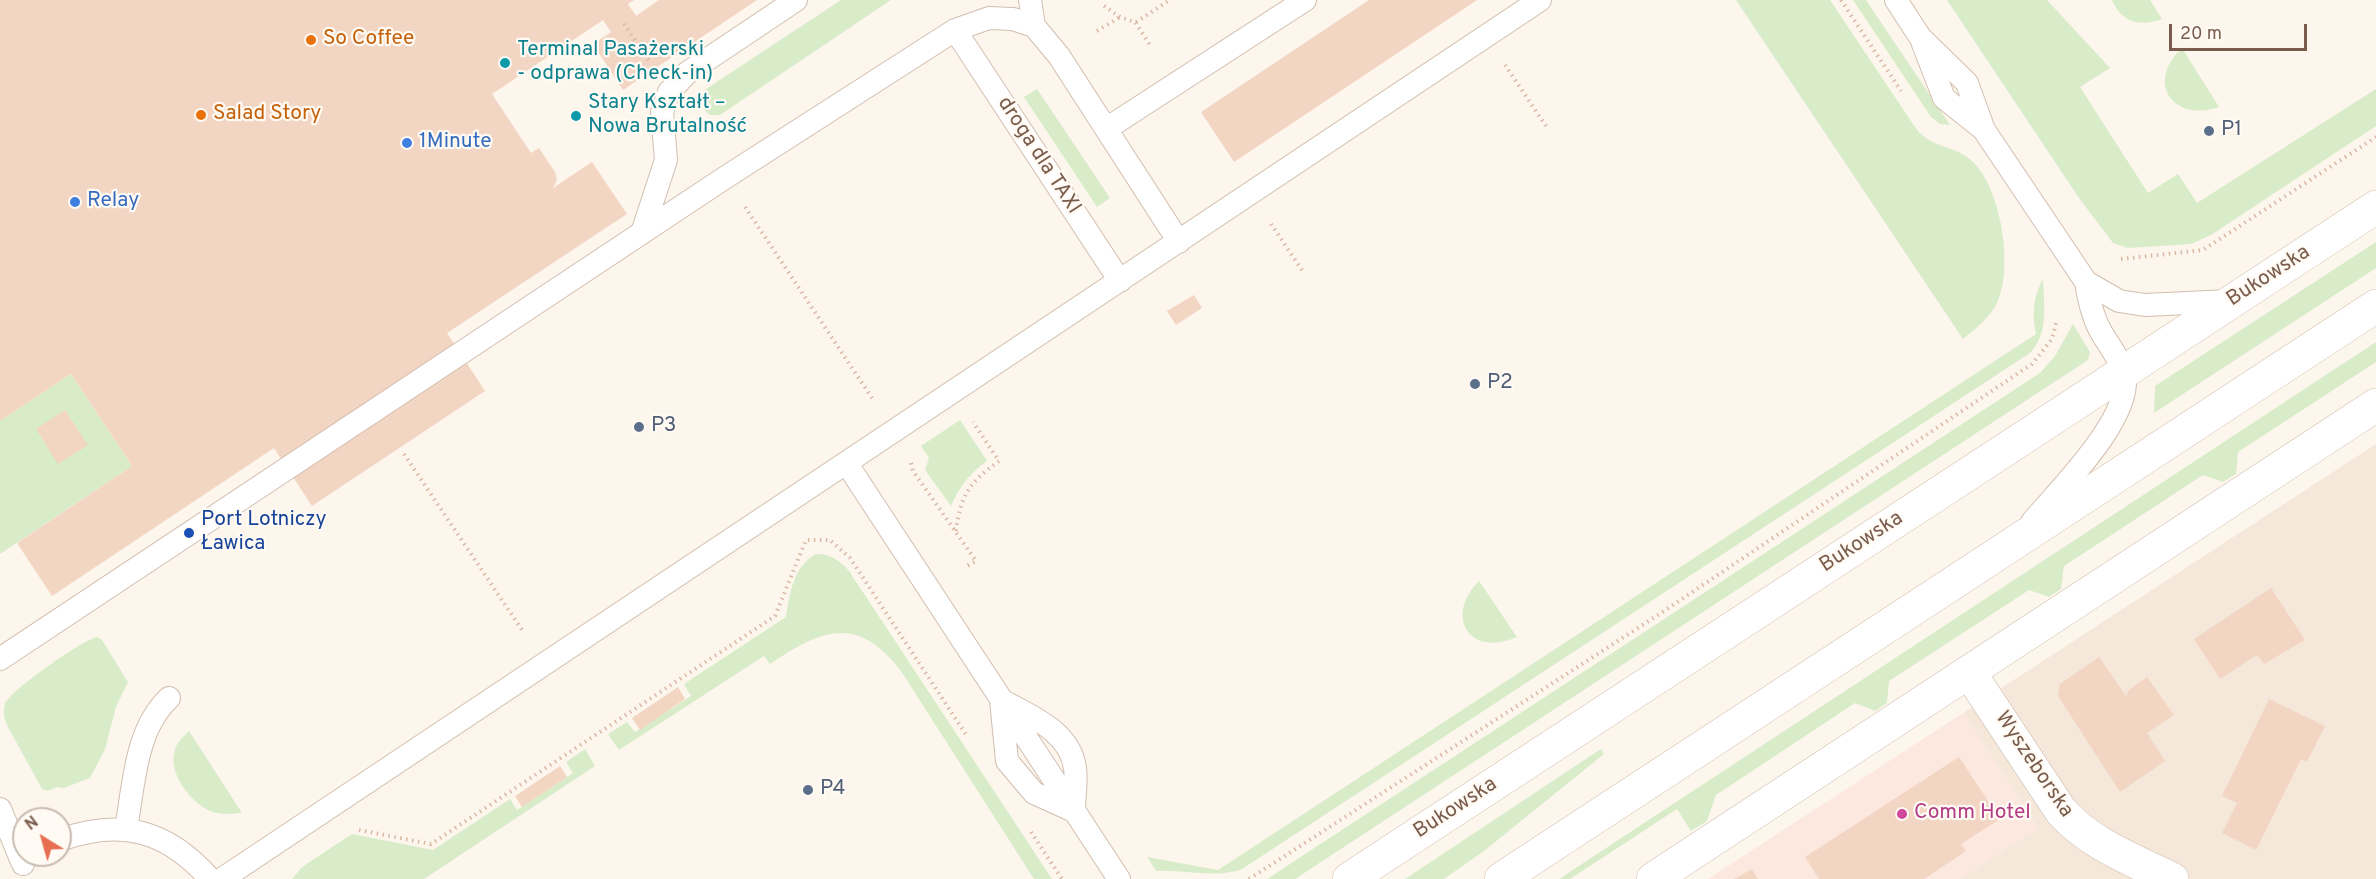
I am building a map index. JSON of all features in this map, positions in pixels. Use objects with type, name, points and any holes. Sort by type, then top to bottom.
[{"type":"main road","name":"Bukowska","points":[[1349,879],[2376,207]]},
{"type":"main road","points":[[1501,879],[2376,306]]},
{"type":"main road","points":[[1653,879],[2376,405]]},
{"type":"main road","name":"Wyszeborska","points":[[1969,672],[2061,811],[2076,828],[2094,840],[2172,879]]},
{"type":"lane","points":[[642,233],[666,160],[662,112],[669,92],[687,73],[796,0]]},
{"type":"lane","points":[[1030,0],[1034,26],[1059,56],[1179,242]]},
{"type":"lane","points":[[1106,129],[1305,0]]},
{"type":"lane","points":[[222,879],[1540,0]]},
{"type":"lane","points":[[1896,0],[1920,37],[1967,83],[1984,130],[2085,282],[2090,306],[2099,329],[2124,371],[2122,404],[2108,430],[2017,540]]},
{"type":"lane","points":[[0,659],[726,177],[955,30],[989,18],[1013,19],[1034,26]]},
{"type":"lane","name":"droga dla TAXI","points":[[955,30],[1120,281]]},
{"type":"lane","points":[[2085,282],[2119,301],[2145,305],[2234,300]]},
{"type":"lane","points":[[847,464],[1119,879]]},
{"type":"lane","points":[[126,829],[142,740],[148,724],[169,698]]},
{"type":"lane","points":[[0,809],[12,838]]},
{"type":"lane","points":[[72,836],[88,830],[126,829],[161,838],[191,857],[210,879]]},
{"type":"path","points":[[1135,22],[1170,0]]},
{"type":"path","points":[[1104,6],[1119,17],[1135,22],[1150,45]]},
{"type":"path","points":[[1097,31],[1119,17]]},
{"type":"path","points":[[624,24],[669,92]]},
{"type":"path","points":[[2116,260],[2203,250],[2376,137]]},
{"type":"path","points":[[726,177],[909,453],[913,471],[976,561],[967,566]]},
{"type":"path","points":[[1265,216],[1304,273]]},
{"type":"path","points":[[1249,879],[1658,615],[2032,364],[2052,339],[2057,321],[2055,312]]},
{"type":"path","points":[[956,532],[960,506],[968,488],[999,461],[968,415]]},
{"type":"path","points":[[404,454],[524,633]]},
{"type":"path","points":[[350,828],[431,844],[776,616],[806,540],[830,540],[850,558],[970,739]]},
{"type":"path","points":[[1029,829],[1062,879]]},
{"type":"shaded area","points":[[2376,444],[2376,879],[1959,879],[2038,828],[1963,713]]},
{"type":"shaded area","points":[[1963,713],[2038,828],[1959,879],[1708,879]]},
{"type":"green space","points":[[841,0],[891,0],[720,115],[710,115],[703,109],[701,99],[706,89]]},
{"type":"green space","points":[[1736,0],[1830,0],[1917,130],[1930,141],[1959,152],[1972,161],[1982,173],[1991,189],[2002,229],[2004,270],[2002,288],[1990,314],[1963,339]]},
{"type":"green space","points":[[1853,0],[1866,0],[1950,125],[1940,124],[1931,117]]},
{"type":"green space","points":[[1947,0],[2047,0],[2110,68],[2080,87],[2148,193],[2178,174],[2197,203],[2376,89],[2376,126],[2211,235],[2191,244],[2128,248],[2113,243],[2079,198]]},
{"type":"green space","points":[[2112,0],[2150,0],[2162,19],[2147,23],[2132,21],[2121,14]]},
{"type":"green space","points":[[2182,48],[2219,107],[2203,110],[2189,109],[2177,104],[2169,96],[2165,86],[2166,74],[2171,61]]},
{"type":"green space","points":[[1037,89],[1110,198],[1097,207],[1024,97]]},
{"type":"green space","points":[[2376,242],[2376,268],[2154,413],[2155,386]]},
{"type":"green space","points":[[2043,279],[2043,328],[2030,353],[1242,869],[1211,874],[1156,871],[1147,857],[1218,870],[2036,334],[2034,305]]},
{"type":"green space","points":[[2073,324],[2090,352],[2088,360],[1295,879],[1267,879],[2040,373],[2055,356]]},
{"type":"green space","points":[[2376,342],[2376,362],[2238,452],[2236,474],[2223,482],[2203,475],[2064,566],[2061,589],[2049,597],[2029,590],[1889,681],[1887,703],[1875,711],[1855,703],[1716,795],[1707,821],[1691,831],[1677,809],[1570,879],[1559,879]]},
{"type":"green space","points":[[71,374],[132,466],[0,554],[0,421]]},
{"type":"green space","points":[[960,420],[987,461],[966,481],[951,506],[925,470],[929,458],[921,446]]},
{"type":"green space","points":[[816,554],[834,558],[849,571],[1052,879],[1034,879],[901,671],[885,653],[869,641],[854,635],[838,633],[823,636],[806,642],[770,664],[764,656],[619,750],[608,734],[627,722],[635,732],[691,696],[684,684],[786,617],[797,573],[808,559]]},
{"type":"green space","points":[[1479,581],[1517,637],[1500,642],[1486,642],[1475,638],[1467,630],[1463,620],[1463,607]]},
{"type":"green space","points":[[97,637],[102,640],[128,682],[116,707],[105,749],[90,778],[64,788],[57,787],[47,791],[42,789],[8,727],[4,707],[10,697],[48,666]]},
{"type":"green space","points":[[189,731],[242,813],[222,814],[210,811],[195,801],[182,785],[177,777],[173,759],[177,744]]},
{"type":"green space","points":[[585,749],[595,766],[424,879],[292,879],[302,867],[352,834],[433,850],[510,799],[517,810],[573,773],[566,762]]},
{"type":"green space","points":[[1601,749],[1604,754],[1484,851],[1444,879],[1405,879]]},
{"type":"building","points":[[0,0],[634,0],[628,4],[636,16],[659,0],[757,0],[623,90],[593,44],[611,32],[603,20],[492,94],[531,153],[539,148],[555,172],[557,180],[553,188],[592,162],[627,214],[447,333],[485,391],[312,506],[274,448],[52,596],[17,543],[132,466],[71,374],[0,421]]},
{"type":"building","points":[[1369,0],[1477,0],[1234,162],[1201,112]]},
{"type":"building","points":[[1194,295],[1202,308],[1176,325],[1167,311]]},
{"type":"building","points":[[65,410],[88,445],[58,464],[36,429]]},
{"type":"building","points":[[2271,588],[2305,640],[2264,664],[2257,655],[2220,679],[2194,639]]},
{"type":"building","points":[[2099,657],[2126,696],[2129,690],[2147,677],[2174,715],[2147,733],[2165,761],[2120,792],[2058,696],[2060,684]]},
{"type":"building","points":[[678,687],[685,699],[640,730],[632,718]]},
{"type":"building","points":[[2269,699],[2325,726],[2307,762],[2301,759],[2256,850],[2222,833],[2237,803],[2222,796]]},
{"type":"building","points":[[1959,757],[2000,819],[1961,844],[1966,851],[1924,879],[1819,879],[1805,857]]},
{"type":"building","points":[[560,766],[567,777],[522,807],[515,796]]},
{"type":"building","points":[[1752,869],[1758,879],[1734,879]]},
{"type":"place","name":"So Coffee","points":[[311,40]]},
{"type":"place","name":"Terminal Pasażerski - odprawa (Check-in)","points":[[505,63]]},
{"type":"place","name":"Salad Story","points":[[201,115]]},
{"type":"place","name":"Stary Kształt – Nowa Brutalność","points":[[576,116]]},
{"type":"place","name":"P1","points":[[2209,131]]},
{"type":"place","name":"1Minute","points":[[407,143]]},
{"type":"place","name":"Relay","points":[[75,202]]},
{"type":"place","name":"P2","points":[[1475,384]]},
{"type":"place","name":"P3","points":[[639,427]]},
{"type":"place","name":"Port Lotniczy Ławica","points":[[189,533]]},
{"type":"place","name":"P4","points":[[808,790]]},
{"type":"place","name":"Comm Hotel","points":[[1902,814]]}]
